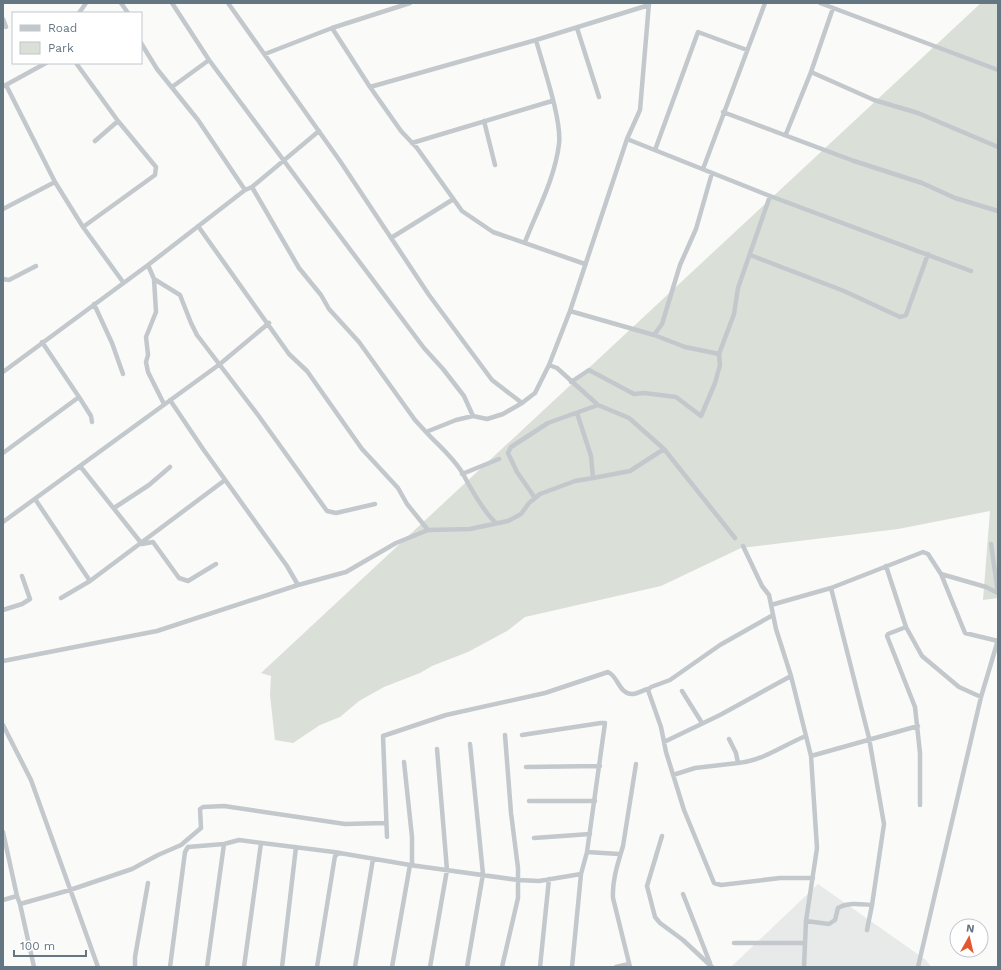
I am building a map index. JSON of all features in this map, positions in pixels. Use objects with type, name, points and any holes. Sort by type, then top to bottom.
[{"type":"street","points":[[80,12],[86,3]]},
{"type":"street","points":[[121,3],[127,12]]},
{"type":"street","points":[[172,3],[209,60],[424,348],[464,396],[473,416]]},
{"type":"street","points":[[228,3],[319,131],[424,289],[492,380],[522,402]]},
{"type":"street","points":[[265,54],[332,28],[410,3]]},
{"type":"street","points":[[703,169],[723,112],[765,3]]},
{"type":"street","points":[[820,3],[900,31],[998,70]]},
{"type":"street","points":[[370,87],[577,28],[649,4],[642,102],[627,139],[570,311],[549,365],[535,393],[503,414],[487,419],[473,416],[456,420],[426,432]]},
{"type":"street","points":[[786,134],[811,72],[833,8]]},
{"type":"street","points":[[3,19],[6,27]]},
{"type":"street","points":[[332,28],[370,87],[452,200],[462,211],[484,228],[585,264]]},
{"type":"street","points":[[577,28],[599,97]]},
{"type":"street","points":[[655,150],[698,32],[747,50]]},
{"type":"street","points":[[524,242],[555,167],[560,143],[559,128],[536,40]]},
{"type":"street","points":[[142,45],[154,64],[198,120],[245,190]]},
{"type":"street","points":[[172,87],[209,60]]},
{"type":"street","points":[[44,64],[4,86],[55,182],[83,227],[123,282]]},
{"type":"street","points":[[77,64],[118,121],[156,167],[155,175],[83,227]]},
{"type":"street","points":[[811,72],[874,100],[918,113],[998,147]]},
{"type":"street","points":[[412,143],[552,100]]},
{"type":"street","points":[[723,112],[766,129],[786,134],[854,161],[922,183],[955,198],[998,211]]},
{"type":"street","points":[[96,141],[118,121]]},
{"type":"street","points":[[484,121],[496,165]]},
{"type":"street","points":[[3,372],[148,265],[245,190],[252,187],[319,131]]},
{"type":"street","points":[[627,139],[770,196],[971,271]]},
{"type":"street","points":[[654,335],[662,324],[680,265],[696,229],[712,173]]},
{"type":"street","points":[[3,209],[55,182]]},
{"type":"street","points":[[252,187],[299,268],[321,295],[329,309],[358,342],[415,420],[462,474],[467,484],[479,499],[489,516],[496,523]]},
{"type":"street","points":[[571,382],[589,370],[634,394],[644,393],[676,397],[701,416],[715,383],[720,365],[718,354],[734,314],[736,297],[770,196]]},
{"type":"street","points":[[391,238],[452,200]]},
{"type":"street","points":[[198,226],[289,354],[307,371],[362,449],[398,488],[407,504],[428,530]]},
{"type":"street","points":[[750,255],[844,291],[900,317],[906,315],[928,254]]},
{"type":"street","points":[[148,265],[154,278],[156,312],[146,337],[148,355],[146,362],[148,372],[164,404]]},
{"type":"street","points":[[3,279],[9,280],[36,266]]},
{"type":"street","points":[[154,278],[180,295],[194,330],[327,511],[336,513],[375,504]]},
{"type":"street","points":[[94,304],[124,374]]},
{"type":"street","points":[[570,311],[654,335],[685,347],[718,354]]},
{"type":"street","points":[[3,522],[220,364],[269,324]]},
{"type":"street","points":[[42,342],[91,416],[92,422]]},
{"type":"street","points":[[549,365],[557,368],[598,405],[629,418],[664,449],[735,538]]},
{"type":"street","points":[[3,453],[78,397]]},
{"type":"street","points":[[170,400],[287,566],[298,585]]},
{"type":"street","points":[[535,498],[517,472],[508,453],[510,450],[548,423],[598,405]]},
{"type":"street","points":[[577,413],[591,456],[593,478]]},
{"type":"street","points":[[3,661],[157,631],[298,585],[346,572],[396,543],[428,530],[470,529],[508,521],[521,514],[535,498],[575,481],[630,471],[664,449]]},
{"type":"street","points":[[462,474],[499,459]]},
{"type":"street","points":[[80,466],[142,544]]},
{"type":"street","points":[[114,508],[149,485],[170,467]]},
{"type":"street","points":[[61,598],[90,581],[142,544],[225,480]]},
{"type":"street","points":[[35,499],[90,581]]},
{"type":"street","points":[[142,544],[153,542],[179,578],[183,580],[188,581],[216,564]]},
{"type":"street","points":[[991,544],[998,593]]},
{"type":"street","points":[[743,546],[762,586],[769,594],[773,615],[791,676],[810,756],[817,848],[806,921],[804,967]]},
{"type":"street","points":[[771,605],[830,588],[923,552],[928,554],[941,574],[965,633],[972,636],[998,640],[981,697],[921,962],[918,967]]},
{"type":"street","points":[[886,566],[906,627],[922,656],[959,687],[981,697]]},
{"type":"street","points":[[941,574],[986,587],[998,593]]},
{"type":"street","points":[[3,610],[22,604],[30,599],[22,576]]},
{"type":"street","points":[[830,588],[869,738],[884,824],[867,930]]},
{"type":"street","points":[[387,836],[383,736],[446,715],[545,692],[608,672],[612,674],[619,687],[632,694],[670,680],[720,645],[773,615]]},
{"type":"street","points":[[906,627],[888,634],[887,636],[915,706],[918,726],[920,805]]},
{"type":"street","points":[[664,742],[791,676]]},
{"type":"street","points":[[648,688],[673,776],[691,830],[714,883],[721,885],[780,878],[813,878]]},
{"type":"street","points":[[682,691],[702,723]]},
{"type":"street","points":[[522,735],[604,723],[606,726],[587,852],[581,874],[572,967]]},
{"type":"street","points":[[3,725],[7,736],[31,780],[39,799],[98,967]]},
{"type":"street","points":[[810,756],[869,738],[918,726]]},
{"type":"street","points":[[502,967],[518,898],[518,880],[505,735]]},
{"type":"street","points":[[673,776],[695,768],[749,762],[772,753],[789,743],[806,736]]},
{"type":"street","points":[[729,739],[736,753],[738,763]]},
{"type":"street","points":[[467,967],[482,874],[470,744]]},
{"type":"street","points":[[430,967],[447,870],[437,749]]},
{"type":"street","points":[[392,967],[413,866],[412,837],[404,762]]},
{"type":"street","points":[[616,967],[629,965],[613,898],[613,889],[623,846],[636,764]]},
{"type":"street","points":[[526,767],[600,766]]},
{"type":"street","points":[[529,801],[595,801]]},
{"type":"street","points":[[20,904],[70,890],[132,869],[181,845],[201,828],[199,813],[200,809],[203,807],[224,806],[345,824],[386,823]]},
{"type":"street","points":[[3,832],[4,844],[20,904],[34,967]]},
{"type":"street","points":[[534,838],[590,834]]},
{"type":"street","points":[[662,836],[647,886],[655,917],[660,923],[683,940],[712,967]]},
{"type":"street","points":[[170,967],[185,852],[188,848],[224,844],[239,840],[339,853],[413,866],[518,880],[539,881],[581,874]]},
{"type":"street","points":[[244,967],[261,843]]},
{"type":"street","points":[[207,967],[224,844]]},
{"type":"street","points":[[282,967],[296,847]]},
{"type":"street","points":[[587,852],[620,854]]},
{"type":"street","points":[[317,967],[335,856],[339,853]]},
{"type":"street","points":[[355,967],[373,859]]},
{"type":"street","points":[[540,967],[550,879]]},
{"type":"street","points":[[135,967],[135,957],[148,883]]},
{"type":"street","points":[[683,894],[712,967]]},
{"type":"street","points":[[3,900],[17,896]]},
{"type":"street","points":[[806,921],[829,924],[835,920],[838,908],[842,906],[856,903],[872,905]]},
{"type":"street","points":[[734,943],[804,943]]},
{"type":"street","points":[[921,962],[924,967]]},
{"type":"shaded area","points":[[818,884],[926,960],[931,967],[731,967]]},
{"type":"green space","points":[[981,3],[998,3],[998,598],[983,600],[990,511],[898,529],[741,548],[661,586],[525,617],[507,631],[468,652],[384,687],[359,701],[340,717],[320,725],[293,743],[275,740],[270,695],[271,676],[261,673]]}]
